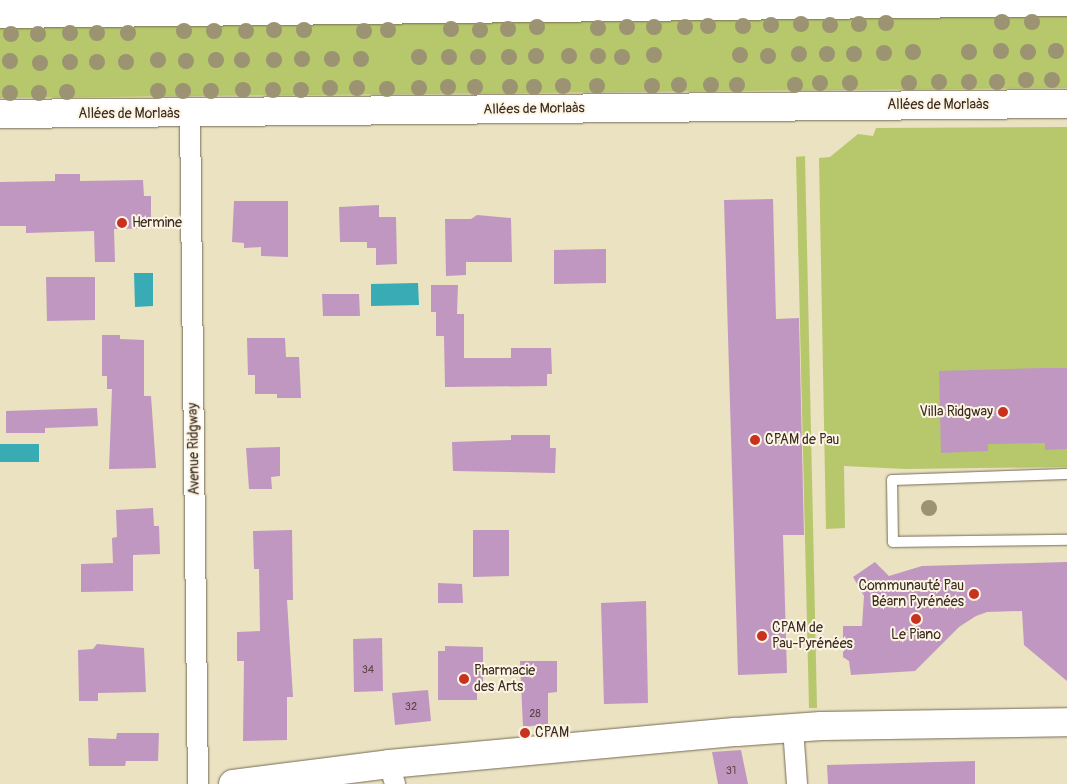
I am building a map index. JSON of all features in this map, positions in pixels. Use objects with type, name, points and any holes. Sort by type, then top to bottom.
[{"type":"street","points":[[0,14],[47,7],[1067,2]]},
{"type":"street","name":"Allées de Morlaàs","points":[[0,114],[190,114],[1067,104]]},
{"type":"street","name":"Avenue Ridgway","points":[[190,114],[198,784]]},
{"type":"street","points":[[233,784],[392,774],[792,728],[1067,722]]},
{"type":"street","points":[[792,728],[797,784]]},
{"type":"lane","points":[[1067,474],[892,480],[893,542],[1067,540]]},
{"type":"green space","points":[[1067,13],[1067,88],[0,98],[0,27]]},
{"type":"green space","points":[[1067,127],[1067,467],[905,469],[844,466],[845,528],[826,529],[819,158],[830,157],[858,134],[873,136],[876,128]]},
{"type":"green space","points":[[805,156],[817,708],[809,708],[796,157]]},
{"type":"water","points":[[134,273],[153,273],[153,306],[135,307]]},
{"type":"water","points":[[418,283],[419,305],[371,306],[371,284]]},
{"type":"water","points":[[0,444],[39,444],[39,462],[0,462]]},
{"type":"building","points":[[55,174],[80,174],[80,181],[143,180],[144,196],[151,196],[151,228],[114,229],[115,262],[95,262],[94,231],[26,233],[26,226],[0,226],[0,182],[55,181]]},
{"type":"building","name":"CPAM de Pau","points":[[773,199],[776,319],[799,318],[804,535],[783,535],[787,673],[738,675],[724,200]]},
{"type":"building","points":[[234,201],[288,201],[288,257],[261,256],[261,247],[244,248],[244,243],[232,242]]},
{"type":"building","points":[[379,205],[379,217],[396,217],[397,264],[376,265],[376,248],[367,248],[367,242],[340,242],[339,207]]},
{"type":"building","points":[[477,215],[511,218],[512,262],[466,262],[466,275],[446,276],[445,219],[471,219]]},
{"type":"building","points":[[606,249],[606,283],[554,284],[554,250]]},
{"type":"building","points":[[46,277],[95,277],[95,320],[47,321]]},
{"type":"building","points":[[431,285],[458,285],[457,314],[464,314],[464,358],[511,358],[511,348],[551,348],[552,374],[547,374],[547,386],[445,387],[444,336],[436,336],[436,312],[431,312]]},
{"type":"building","points":[[322,294],[359,294],[360,316],[323,316]]},
{"type":"building","points":[[102,335],[120,335],[120,339],[144,340],[144,396],[151,396],[156,468],[109,469],[112,389],[107,389],[107,376],[102,376]]},
{"type":"building","points":[[247,338],[285,338],[286,357],[299,357],[301,398],[277,398],[277,394],[255,394],[255,375],[248,375]]},
{"type":"building","name":"Villa Ridgway","points":[[1067,368],[1067,449],[1045,450],[1045,443],[988,444],[988,451],[941,453],[939,371]]},
{"type":"building","points":[[97,408],[98,426],[45,428],[45,433],[6,433],[6,411]]},
{"type":"building","points":[[511,435],[550,435],[550,448],[556,448],[555,473],[453,471],[452,442],[511,440]]},
{"type":"building","points":[[280,447],[280,476],[271,477],[272,489],[249,489],[246,448]]},
{"type":"building","points":[[153,508],[154,526],[159,526],[160,554],[133,555],[133,591],[81,592],[81,564],[113,563],[112,538],[117,537],[116,510]]},
{"type":"building","points":[[292,530],[293,600],[287,600],[293,697],[287,697],[287,740],[243,741],[244,661],[237,661],[237,632],[260,631],[259,569],[254,569],[253,531]]},
{"type":"building","points":[[473,530],[509,530],[509,576],[473,577]]},
{"type":"building","name":"Le Piano","points":[[875,562],[889,576],[922,566],[1067,562],[1067,681],[1024,645],[1022,611],[987,612],[976,616],[959,627],[915,671],[851,675],[849,661],[843,657],[843,626],[862,626],[864,596],[853,577]]},
{"type":"building","points":[[438,583],[462,584],[463,603],[438,603]]},
{"type":"building","points":[[646,601],[648,703],[604,704],[601,603]]},
{"type":"building","points":[[382,638],[383,691],[354,692],[353,639]]},
{"type":"building","points":[[97,644],[144,648],[146,692],[98,693],[98,701],[79,701],[78,650],[93,649]]},
{"type":"building","name":"Pharmacie des Arts","points":[[445,646],[483,647],[483,692],[477,692],[477,700],[438,700],[438,651],[445,651]]},
{"type":"building","points":[[520,661],[557,661],[557,692],[548,693],[548,724],[523,727]]},
{"type":"building","points":[[428,690],[431,721],[395,725],[392,693]]},
{"type":"building","points":[[117,733],[159,733],[158,761],[126,761],[125,766],[89,766],[88,738],[116,739]]},
{"type":"building","points":[[741,750],[748,784],[718,784],[712,752]]},
{"type":"building","points":[[975,761],[975,784],[828,784],[827,765]]},
{"type":"place","name":"Hermine","points":[[122,223]]},
{"type":"place","name":"Villa Ridgway","points":[[1003,412]]},
{"type":"place","name":"CPAM de Pau","points":[[755,440]]},
{"type":"place","name":"Communauté Pau Béarn Pyrénées","points":[[974,594]]},
{"type":"place","name":"Le Piano","points":[[916,619]]},
{"type":"place","name":"CPAM de Pau-Pyrénées","points":[[762,636]]},
{"type":"place","name":"Pharmacie des Arts","points":[[464,679]]},
{"type":"place","name":"CPAM","points":[[525,733]]}]
